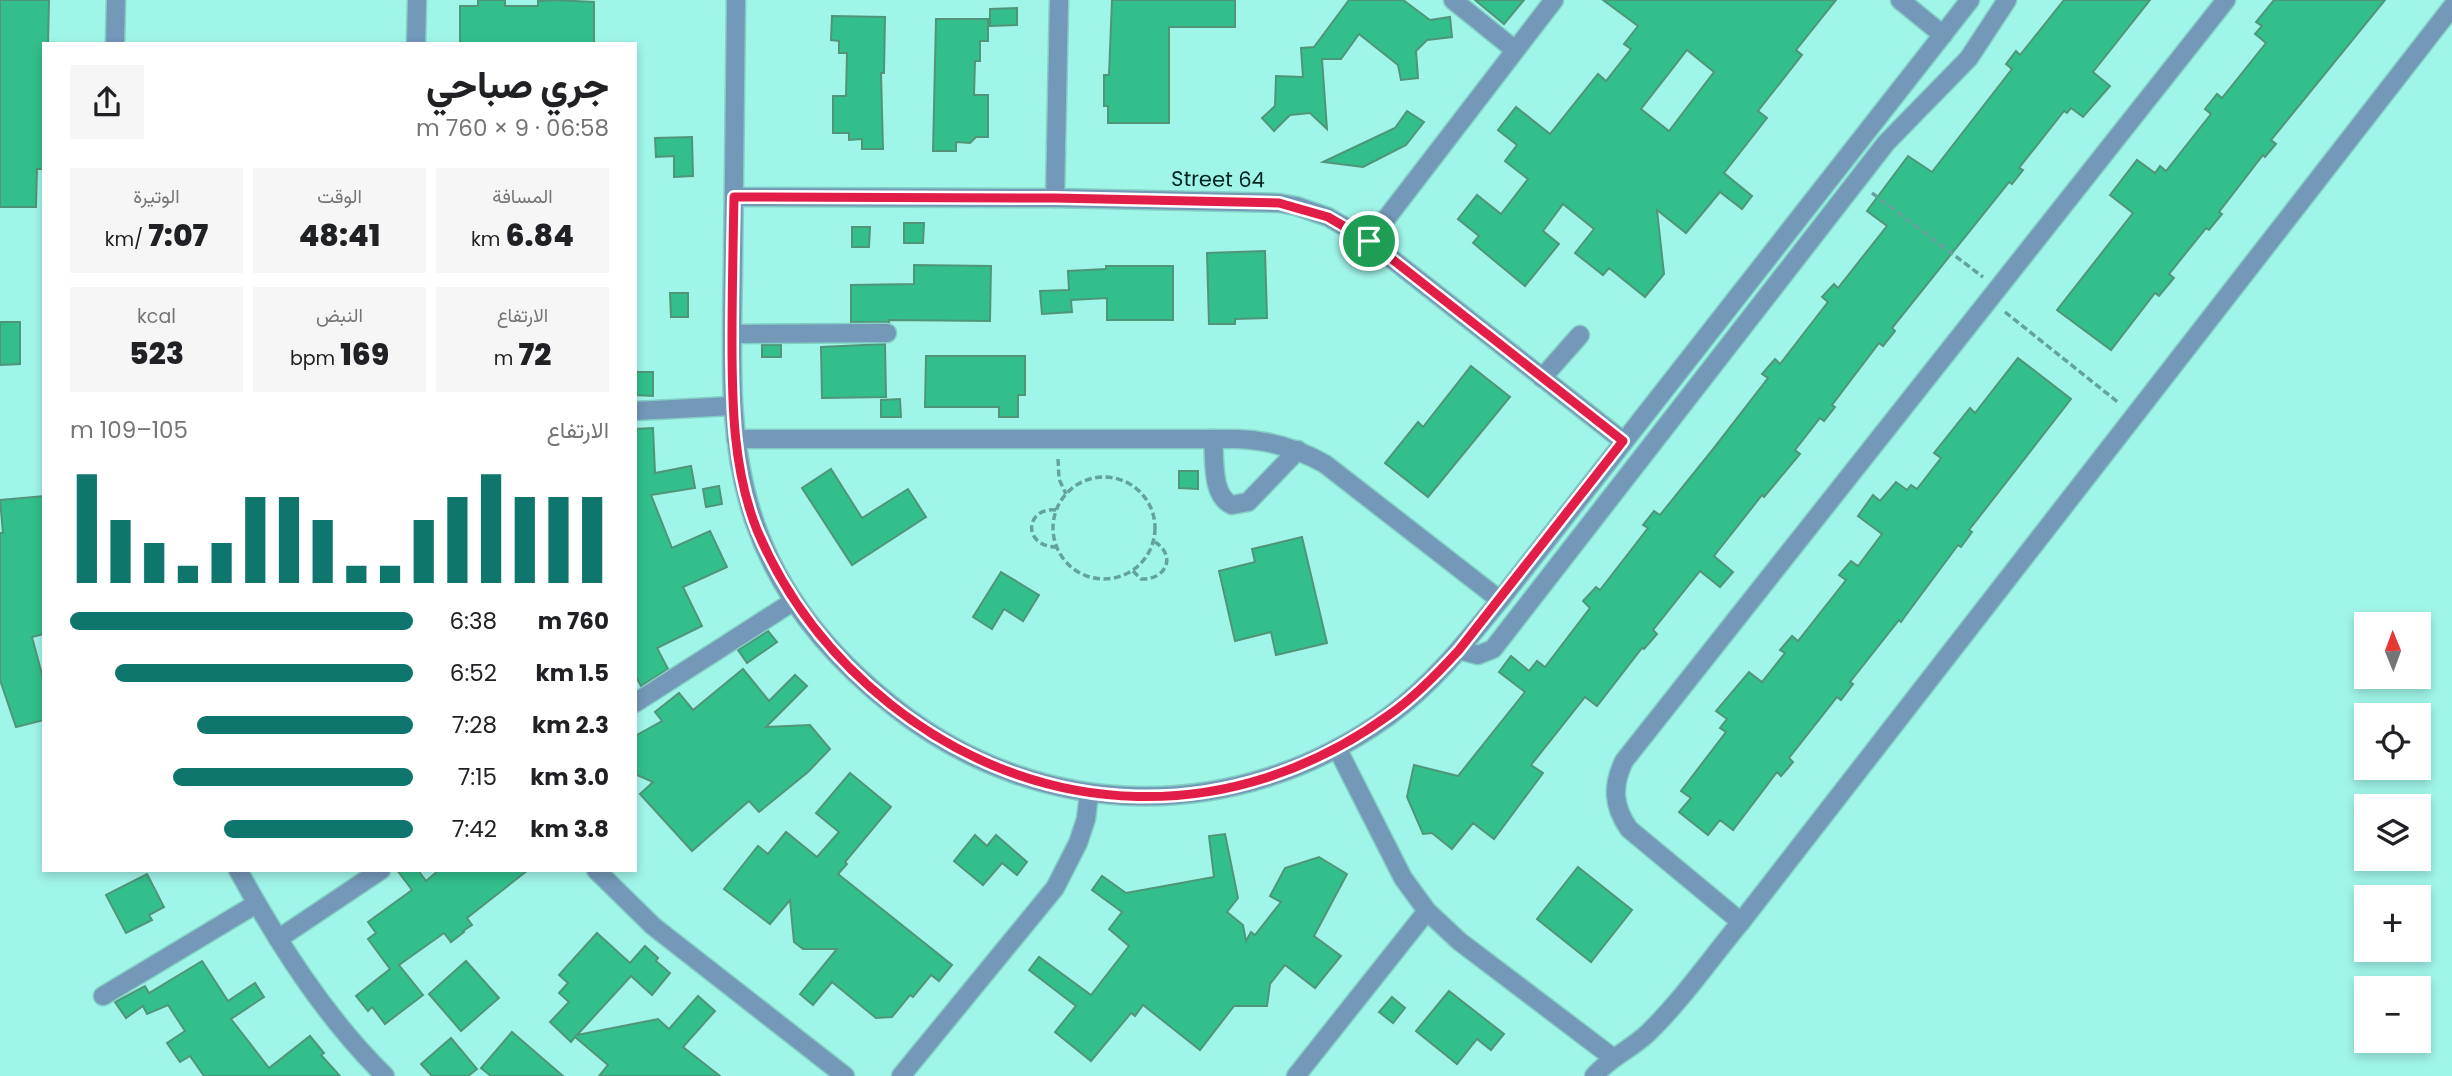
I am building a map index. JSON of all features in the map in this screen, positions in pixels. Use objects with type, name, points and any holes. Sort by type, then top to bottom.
[{"type":"street","points":[[115,42],[116,0]]},
{"type":"street","points":[[416,0],[416,42]]},
{"type":"street","points":[[736,0],[732,406],[744,488],[756,527],[773,565],[816,632],[845,664],[877,694],[951,747],[994,768],[1040,783],[1089,794],[1137,797],[1224,790],[1263,779],[1337,748],[1391,714],[1432,679],[1500,600],[1970,0]]},
{"type":"street","points":[[1055,198],[1059,0]]},
{"type":"street","points":[[1453,0],[1515,50]]},
{"type":"street","points":[[1369,241],[1554,0]]},
{"type":"street","points":[[1900,0],[1943,35]]},
{"type":"street","points":[[1459,650],[1478,655],[1493,649],[1856,181],[1898,129],[1969,58],[2007,0]]},
{"type":"street","points":[[1741,922],[1629,829],[1620,817],[1615,788],[1624,761],[2226,0]]},
{"type":"street","points":[[1594,1076],[1612,1057],[1636,1043],[1656,1025],[1741,922],[2452,7]]},
{"type":"street","name":"Street 64","points":[[734,197],[1055,198],[1279,203],[1328,217],[1369,241],[1623,441]]},
{"type":"street","points":[[732,334],[887,333]]},
{"type":"street","points":[[1542,378],[1580,335]]},
{"type":"street","points":[[637,411],[732,406]]},
{"type":"street","points":[[736,439],[1213,439],[1268,442],[1298,450],[1338,473],[1500,600]]},
{"type":"street","points":[[1213,439],[1218,489],[1223,499],[1232,505],[1248,502],[1298,450]]},
{"type":"street","points":[[637,702],[794,601]]},
{"type":"street","points":[[1337,748],[1403,878],[1427,911],[1459,941],[1612,1057]]},
{"type":"street","points":[[901,1076],[1055,888],[1078,843],[1089,794]]},
{"type":"street","points":[[239,872],[256,904],[312,989],[385,1076]]},
{"type":"street","points":[[278,939],[379,872]]},
{"type":"street","points":[[598,872],[663,934],[845,1076]]},
{"type":"street","points":[[103,996],[256,904]]},
{"type":"street","points":[[1296,1076],[1427,911]]},
{"type":"path","points":[[1856,181],[1994,294],[2134,415]]},
{"type":"path","points":[[1060,439],[1057,463],[1059,479],[1066,494]]},
{"type":"path","points":[[1099,477],[1123,481],[1134,486],[1143,495],[1155,517],[1154,541],[1143,563],[1133,571],[1112,579],[1089,578],[1069,566],[1056,547],[1052,529],[1056,510],[1066,494],[1086,480],[1099,477]]},
{"type":"path","points":[[1056,510],[1046,509],[1037,514],[1032,523],[1032,533],[1037,542],[1046,547],[1056,547]]},
{"type":"path","points":[[1133,571],[1141,579],[1152,579],[1161,574],[1167,565],[1167,555],[1154,541]]},
{"type":"building","points":[[0,0],[49,0],[48,42],[42,42],[42,169],[37,169],[36,207],[0,207]]},
{"type":"building","points":[[478,0],[505,0],[505,6],[538,6],[538,1],[555,0],[594,2],[594,42],[460,42],[460,6],[478,6]]},
{"type":"building","points":[[1112,0],[1235,0],[1235,27],[1169,27],[1169,123],[1108,123],[1108,106],[1104,106],[1104,75],[1109,75]]},
{"type":"building","points":[[1349,0],[1403,0],[1430,20],[1450,17],[1452,37],[1427,40],[1416,51],[1418,78],[1401,80],[1398,65],[1359,34],[1341,59],[1322,59],[1327,129],[1310,113],[1290,115],[1274,131],[1262,118],[1275,106],[1276,76],[1303,77],[1301,48],[1314,47]]},
{"type":"building","points":[[1475,0],[1524,0],[1504,24]]},
{"type":"building","points":[[1603,0],[1836,0],[1796,50],[1802,55],[1758,111],[1767,118],[1724,173],[1752,196],[1742,209],[1720,192],[1686,233],[1657,210],[1664,274],[1645,297],[1609,268],[1603,275],[1575,253],[1594,229],[1563,204],[1543,231],[1559,244],[1525,286],[1473,243],[1479,236],[1458,219],[1477,195],[1501,214],[1528,179],[1505,161],[1517,145],[1498,130],[1516,107],[1550,134],[1598,74],[1606,81],[1631,49],[1624,44],[1638,26]],"holes":[[[1687,50],[1714,72],[1669,131],[1641,109]]]},
{"type":"building","points":[[2064,0],[2150,0],[2093,72],[2110,86],[2083,117],[2071,108],[2067,113],[2064,111],[2019,168],[2023,170],[2012,184],[2009,182],[1892,328],[1895,331],[1883,346],[1879,343],[1832,405],[1835,407],[1824,421],[1820,418],[1795,450],[1800,454],[1764,497],[1762,495],[1714,556],[1733,572],[1720,587],[1700,571],[1653,630],[1657,634],[1642,648],[1597,706],[1585,697],[1531,765],[1543,773],[1494,839],[1473,823],[1452,849],[1432,833],[1423,834],[1407,797],[1414,765],[1458,776],[1525,692],[1499,672],[1511,656],[1529,671],[1537,661],[1545,667],[1590,608],[1583,601],[1596,587],[1600,590],[1648,528],[1643,525],[1654,511],[1660,515],[1768,378],[1762,374],[1775,359],[1780,364],[1828,302],[1822,297],[1834,284],[1838,288],[1887,226],[1867,211],[1908,156],[1932,172],[2012,69],[2006,64],[2016,51],[2020,55]]},
{"type":"building","points":[[2274,0],[2385,0],[2271,140],[2276,144],[2265,157],[2263,155],[2219,212],[2222,214],[2209,230],[2206,228],[2169,274],[2174,278],[2159,296],[2155,293],[2111,350],[2057,310],[2133,213],[2110,195],[2137,160],[2155,173],[2160,166],[2166,171],[2211,114],[2205,109],[2217,94],[2222,98],[2266,43],[2255,34],[2262,26],[2256,22]]},
{"type":"building","points":[[1017,8],[1017,25],[990,26],[990,9]]},
{"type":"building","points":[[832,16],[885,17],[884,73],[881,73],[883,149],[862,149],[862,139],[849,140],[849,133],[833,133],[833,96],[846,96],[847,53],[839,53],[839,41],[831,40]]},
{"type":"building","points":[[936,19],[988,19],[988,41],[980,41],[980,61],[975,61],[974,95],[988,95],[988,137],[976,137],[970,143],[956,142],[956,151],[933,151]]},
{"type":"building","points":[[1407,111],[1424,122],[1406,145],[1363,167],[1323,162],[1395,128]]},
{"type":"building","points":[[692,137],[693,176],[674,177],[674,156],[656,157],[655,138]]},
{"type":"building","points":[[904,223],[924,223],[923,243],[904,243]]},
{"type":"building","points":[[852,227],[870,227],[869,247],[852,247]]},
{"type":"building","points":[[1265,251],[1267,318],[1235,319],[1235,324],[1209,324],[1207,253]]},
{"type":"building","points":[[914,265],[991,266],[990,321],[851,322],[851,285],[914,284]]},
{"type":"building","points":[[1106,266],[1173,266],[1173,320],[1107,320],[1107,298],[1071,300],[1072,312],[1042,314],[1040,291],[1069,290],[1068,271],[1106,269]]},
{"type":"building","points":[[670,293],[688,293],[688,317],[671,317]]},
{"type":"building","points":[[0,322],[20,322],[20,364],[0,365]]},
{"type":"building","points":[[885,344],[886,397],[822,398],[821,347]]},
{"type":"building","points":[[762,345],[781,345],[781,357],[762,357]]},
{"type":"building","points":[[926,356],[1025,356],[1025,395],[1018,395],[1018,417],[999,417],[999,407],[925,407]]},
{"type":"building","points":[[2018,358],[2071,399],[1969,530],[1972,532],[1961,547],[1958,545],[1901,622],[1899,620],[1850,682],[1853,684],[1841,700],[1837,697],[1789,758],[1793,762],[1781,776],[1777,772],[1733,830],[1720,820],[1708,835],[1679,812],[1691,798],[1681,791],[1726,732],[1720,728],[1727,719],[1716,711],[1749,672],[1762,682],[1785,653],[1780,650],[1792,636],[1798,641],[1846,580],[1839,575],[1851,561],[1858,566],[1882,534],[1858,516],[1873,495],[1880,501],[1896,482],[1907,490],[1911,485],[1917,489],[1941,458],[1934,453],[1970,408],[1975,413]]},
{"type":"building","points":[[1471,366],[1510,397],[1428,497],[1385,463],[1418,422],[1423,427]]},
{"type":"building","points":[[637,372],[653,372],[653,396],[637,395]]},
{"type":"building","points":[[900,399],[901,417],[881,417],[881,400]]},
{"type":"building","points":[[653,428],[655,473],[691,466],[695,488],[651,495],[672,548],[710,531],[727,567],[683,587],[702,626],[657,648],[668,669],[641,686],[637,679],[637,429]]},
{"type":"building","points":[[831,469],[862,518],[908,489],[926,517],[852,565],[802,488]]},
{"type":"building","points":[[1179,471],[1198,471],[1198,489],[1179,488]]},
{"type":"building","points":[[719,486],[722,504],[706,507],[703,489]]},
{"type":"building","points":[[42,496],[42,634],[32,637],[42,674],[42,720],[16,727],[0,680],[0,533],[3,533],[0,500]]},
{"type":"building","points":[[1302,537],[1327,643],[1276,655],[1271,632],[1235,641],[1219,571],[1255,562],[1252,549]]},
{"type":"building","points":[[1001,572],[1039,595],[1023,621],[1004,609],[992,629],[973,617]]},
{"type":"building","points":[[768,631],[777,642],[747,663],[738,650]]},
{"type":"building","points":[[743,669],[769,701],[795,675],[807,686],[766,727],[810,725],[830,749],[808,772],[759,812],[749,801],[692,851],[640,794],[653,782],[637,775],[637,735],[662,721],[655,712],[679,693],[693,710]]},
{"type":"building","points":[[850,773],[891,807],[838,874],[952,965],[939,981],[931,975],[892,1017],[876,1018],[832,982],[813,1005],[800,994],[837,949],[803,949],[794,942],[790,900],[770,924],[724,889],[758,846],[768,854],[786,832],[817,857],[839,832],[816,813]]},
{"type":"building","points":[[1225,834],[1238,898],[1227,912],[1243,925],[1246,941],[1251,932],[1255,935],[1281,902],[1270,896],[1285,868],[1319,857],[1347,874],[1314,936],[1341,956],[1315,988],[1285,965],[1270,984],[1267,1006],[1234,1006],[1200,1050],[1143,1005],[1135,1016],[1131,1013],[1091,1061],[1055,1032],[1076,1006],[1029,970],[1039,957],[1091,995],[1129,946],[1109,929],[1122,912],[1092,890],[1102,876],[1126,893],[1214,877],[1209,836]]},
{"type":"building","points":[[975,835],[987,846],[996,835],[1027,862],[1017,875],[1002,863],[983,885],[954,861]]},
{"type":"building","points":[[1578,867],[1632,910],[1591,962],[1537,919]]},
{"type":"building","points":[[398,872],[419,872],[426,881],[437,872],[525,872],[467,918],[472,925],[451,942],[444,933],[399,965],[423,995],[385,1024],[372,1007],[368,1011],[356,996],[390,969],[368,939],[376,933],[368,922],[412,890]]},
{"type":"building","points":[[147,874],[164,907],[149,915],[152,920],[126,933],[106,895]]},
{"type":"building","points":[[597,933],[630,963],[645,946],[658,958],[656,961],[670,973],[652,995],[631,976],[577,1035],[658,1019],[669,1029],[698,996],[715,1011],[683,1047],[720,1076],[599,1076],[608,1065],[575,1037],[571,1042],[550,1022],[569,1002],[559,993],[568,983],[559,975]]},
{"type":"building","points":[[202,961],[228,1001],[255,983],[264,997],[231,1019],[269,1068],[310,1036],[324,1053],[321,1055],[340,1076],[204,1076],[190,1056],[180,1062],[167,1043],[185,1031],[168,1005],[147,1014],[143,1006],[126,1018],[115,1002],[145,986],[149,993]]},
{"type":"building","points":[[466,961],[499,998],[461,1031],[429,994]]},
{"type":"building","points":[[1449,991],[1504,1034],[1491,1050],[1477,1039],[1457,1064],[1416,1031]]},
{"type":"building","points":[[1392,997],[1405,1008],[1393,1023],[1379,1012]]},
{"type":"building","points":[[512,1032],[563,1076],[491,1076],[481,1068]]},
{"type":"building","points":[[451,1038],[477,1069],[468,1076],[432,1076],[421,1064]]},
{"type":"route","points":[[734,197],[1055,198],[1279,203],[1328,217],[1369,241],[1623,441],[1459,650],[1432,679],[1371,728],[1337,748],[1301,764],[1224,790],[1137,797],[1089,794],[1040,783],[994,768],[951,747],[877,694],[816,632],[794,601],[773,565],[756,527],[744,488],[736,439],[732,406],[734,197]]}]
